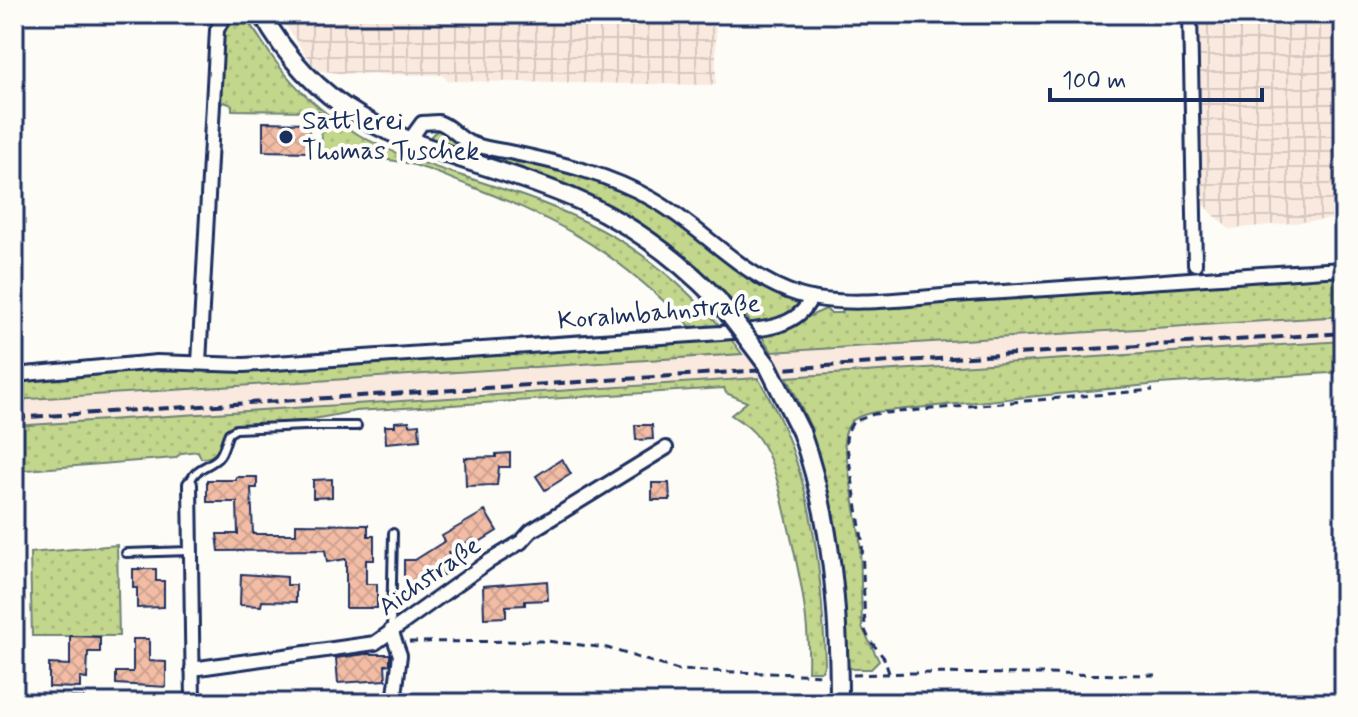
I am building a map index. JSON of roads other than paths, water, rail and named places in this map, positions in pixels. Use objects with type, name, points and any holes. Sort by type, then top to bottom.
[{"type":"main road","points":[[262,14],[284,49],[324,92],[359,117],[409,141],[539,185],[613,217],[669,255],[718,300],[764,359],[788,402],[817,482],[830,543],[839,703]]},
{"type":"street","points":[[199,363],[217,30],[225,14]]},
{"type":"street","points":[[1190,14],[1195,264]]},
{"type":"street","points":[[409,141],[422,123],[438,122],[470,144],[551,162],[614,181],[676,213],[766,282],[811,298],[847,301],[1344,269]]},
{"type":"street","name":"Koralmbahnstraße","points":[[14,375],[95,365],[168,361],[244,365],[721,333],[776,325],[800,313],[811,298]]},
{"type":"street","name":"Aichstraße","points":[[192,669],[375,643],[394,636],[521,542],[531,531],[666,448]]},
{"type":"street","points":[[190,484],[193,703]]},
{"type":"street","points":[[394,636],[399,666],[394,703]]},
{"type":"lane","points":[[190,484],[191,476],[219,457],[229,433],[236,429],[357,426]]},
{"type":"lane","points":[[393,533],[394,636]]},
{"type":"lane","points":[[126,553],[190,551]]},
{"type":"lane","points":[[49,702],[83,703]]},
{"type":"railway","points":[[14,418],[1344,333]]},
{"type":"place","name":"Sattlerei Thomas Tuschek","points":[[286,137]]}]
